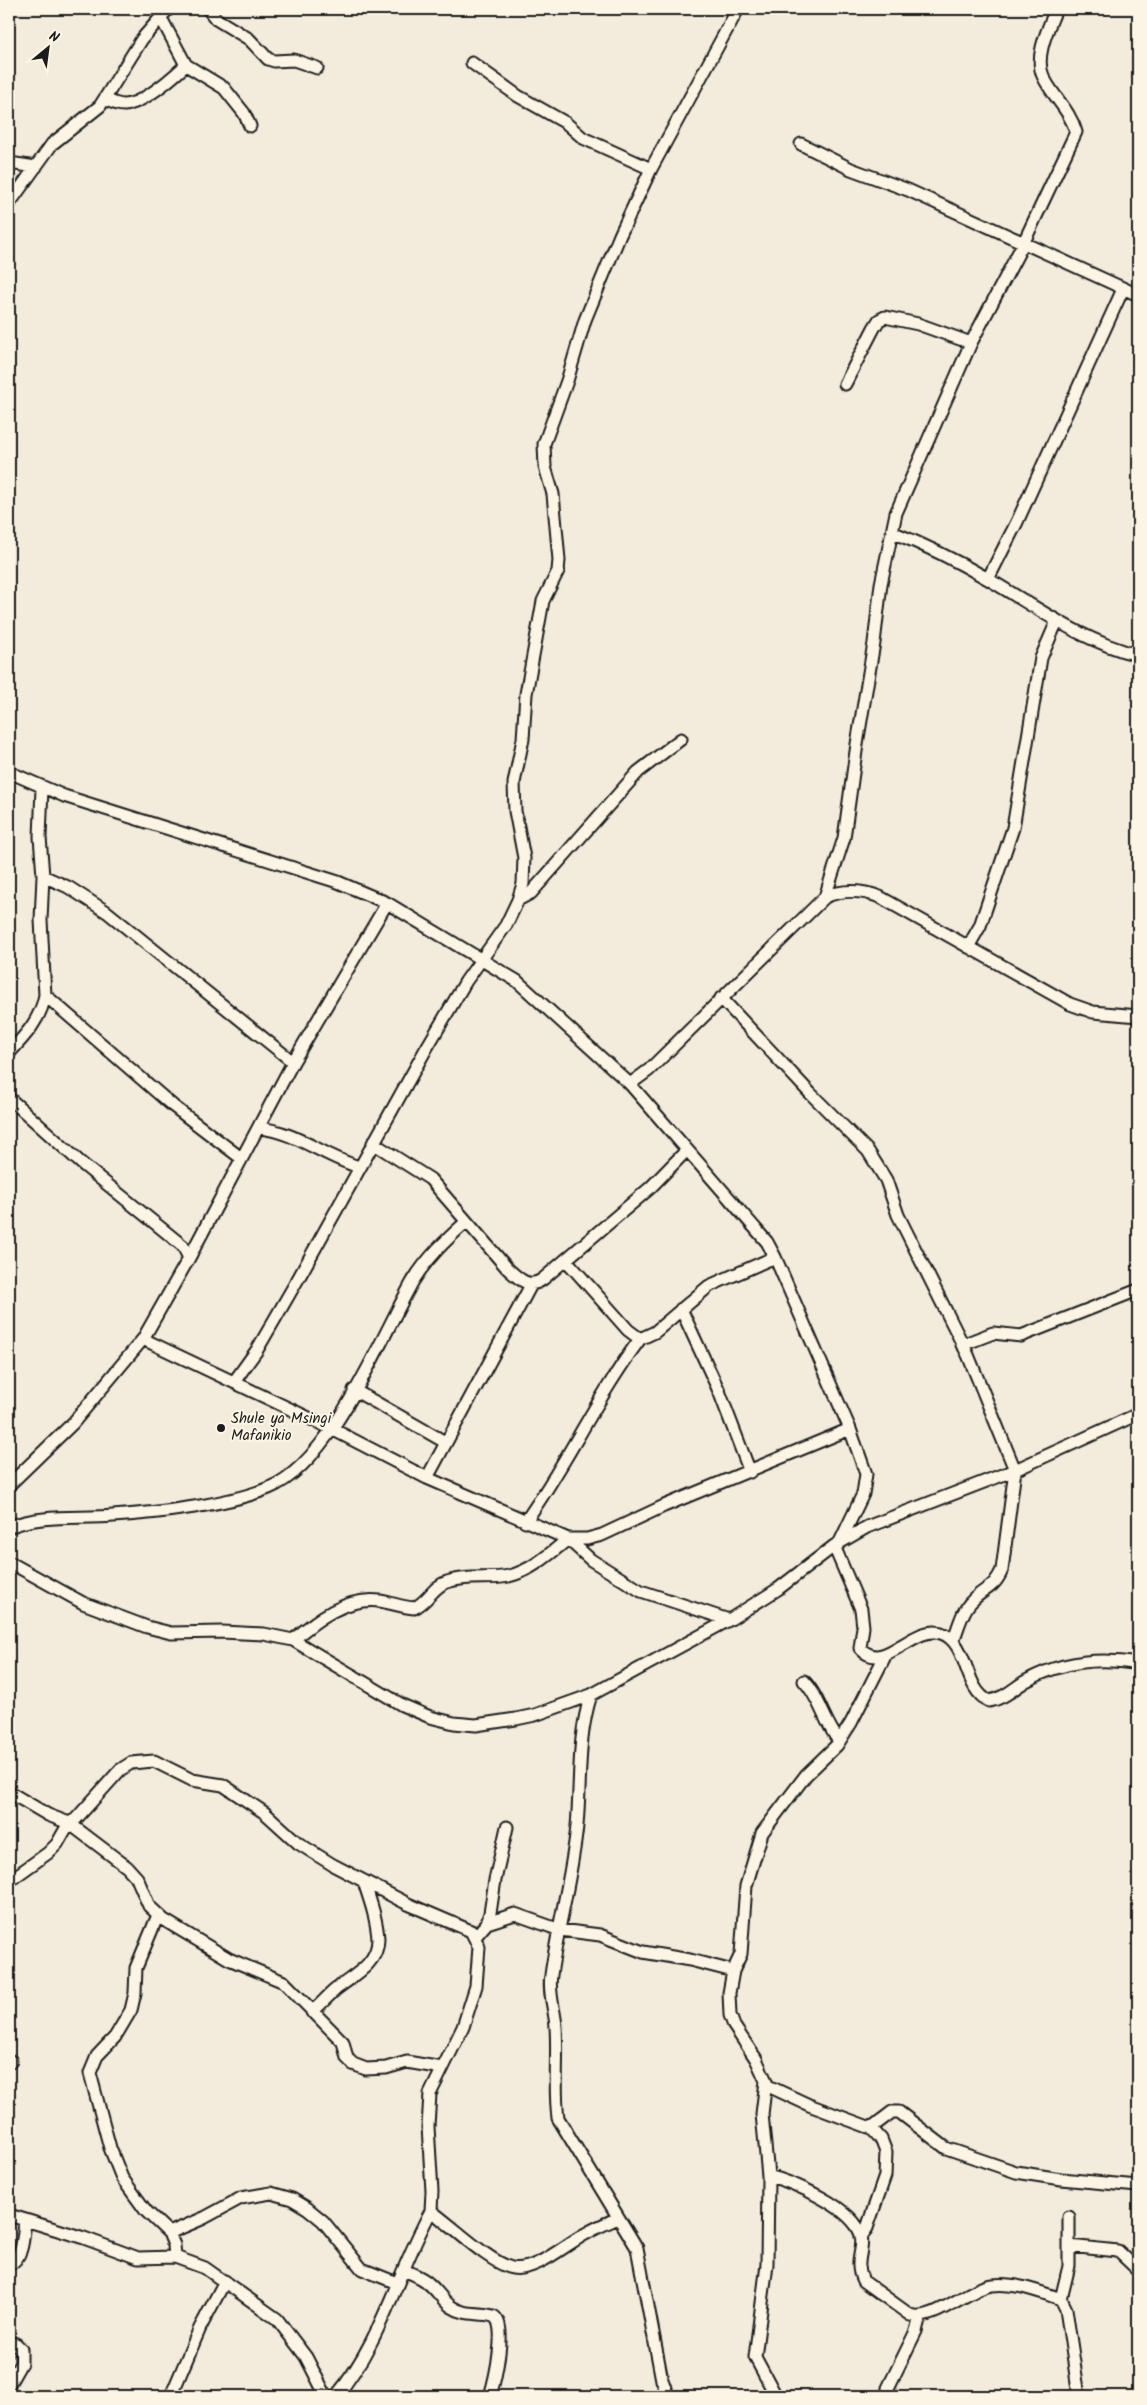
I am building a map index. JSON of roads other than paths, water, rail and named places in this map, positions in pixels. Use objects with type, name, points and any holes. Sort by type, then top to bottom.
[{"type":"street","points":[[208,9],[216,19],[249,39],[268,59],[274,61],[294,60],[317,68]]},
{"type":"street","points":[[234,1382],[257,1350],[359,1166],[446,1015],[506,925],[518,900],[523,884],[524,858],[515,811],[514,783],[523,739],[526,694],[543,601],[558,571],[559,560],[553,494],[545,467],[544,444],[593,298],[652,170],[738,9]]},
{"type":"street","points":[[825,897],[844,838],[881,584],[892,532],[903,494],[971,343],[1023,244],[1076,132],[1073,120],[1043,76],[1040,65],[1041,54],[1056,9]]},
{"type":"street","points":[[9,204],[52,144],[92,114],[105,100],[142,39],[164,13],[186,65],[224,88],[244,113],[250,126]]},
{"type":"street","points":[[472,63],[518,96],[566,123],[583,138],[652,170]]},
{"type":"street","points":[[105,100],[121,105],[133,104],[170,80],[186,65]]},
{"type":"street","points":[[800,144],[851,170],[908,190],[1138,295]]},
{"type":"street","points":[[9,163],[36,166]]},
{"type":"street","points":[[988,579],[1017,522],[1124,289]]},
{"type":"street","points":[[845,384],[878,320],[885,317],[918,324],[971,343]]},
{"type":"street","points":[[892,532],[919,542],[988,579],[1058,621],[1105,644],[1138,655]]},
{"type":"street","points":[[968,947],[980,926],[1013,828],[1041,658],[1058,621]]},
{"type":"street","points":[[518,900],[531,893],[638,772],[681,739]]},
{"type":"street","points":[[9,772],[42,788],[338,882],[387,903],[517,980],[630,1084],[767,1242],[775,1257],[850,1429],[866,1474],[863,1494],[837,1545],[861,1609],[863,1627],[860,1648],[865,1653],[874,1656],[885,1656]]},
{"type":"street","points":[[9,1053],[36,1019],[43,1007],[45,995],[41,920],[43,876],[40,856],[42,788]]},
{"type":"street","points":[[43,876],[68,887],[107,912],[293,1062]]},
{"type":"street","points":[[630,1084],[649,1070],[825,897],[845,891],[864,891],[880,896],[1070,1004],[1093,1012],[1137,1019]]},
{"type":"street","points":[[9,1485],[73,1423],[143,1340],[189,1258],[293,1062],[387,903]]},
{"type":"street","points":[[45,995],[173,1106],[241,1158]]},
{"type":"street","points":[[721,998],[873,1158],[886,1180],[898,1214],[962,1345],[1015,1470],[1002,1570],[998,1581],[972,1600],[953,1641]]},
{"type":"street","points":[[9,1098],[81,1162],[183,1246],[189,1258]]},
{"type":"street","points":[[258,1128],[280,1131],[340,1160],[359,1166]]},
{"type":"street","points":[[373,1143],[430,1179],[507,1268],[519,1279],[531,1285],[537,1284],[650,1188],[687,1150]]},
{"type":"street","points":[[9,1527],[34,1519],[114,1516],[202,1505],[241,1497],[269,1488],[288,1478],[303,1465],[332,1429],[418,1274],[444,1241],[466,1222]]},
{"type":"street","points":[[525,1522],[557,1473],[609,1381],[640,1339],[655,1332],[709,1286],[775,1257]]},
{"type":"street","points":[[566,1260],[628,1330],[640,1339]]},
{"type":"street","points":[[427,1478],[531,1285]]},
{"type":"street","points":[[962,1345],[993,1333],[1021,1336],[1138,1290]]},
{"type":"street","points":[[681,1308],[719,1391],[750,1472]]},
{"type":"street","points":[[143,1340],[332,1429],[427,1478],[568,1540],[591,1560],[641,1591],[729,1620]]},
{"type":"street","points":[[354,1390],[445,1442]]},
{"type":"street","points":[[9,1562],[83,1604],[147,1627],[172,1632],[264,1634],[293,1640],[402,1705],[430,1717],[454,1723],[476,1725],[536,1715],[591,1695],[729,1620],[786,1584],[837,1545],[867,1527],[1015,1470],[1138,1414]]},
{"type":"street","points":[[293,1640],[311,1625],[343,1606],[362,1600],[380,1601],[414,1608],[421,1605],[445,1582],[509,1576],[544,1559],[568,1540],[587,1539],[602,1535],[664,1506],[850,1429]]},
{"type":"street","points":[[776,2396],[755,2357],[768,2264],[768,2176],[762,2114],[766,2085],[756,2059],[734,2026],[730,2015],[729,1993],[733,1971],[741,1954],[746,1886],[762,1833],[794,1790],[839,1741],[851,1724],[885,1656],[904,1643],[929,1632],[941,1633],[953,1641],[975,1688],[989,1701],[1000,1698],[1026,1681],[1064,1664],[1104,1660],[1138,1664]]},
{"type":"street","points":[[804,1681],[812,1689],[830,1730],[839,1741]]},
{"type":"street","points":[[591,1695],[580,1744],[576,1834],[571,1876],[550,1988],[556,2025],[555,2095],[558,2118],[634,2243],[640,2258],[662,2380],[668,2396]]},
{"type":"street","points":[[9,1881],[48,1854],[57,1844],[69,1823],[76,1819],[120,1770],[131,1763],[154,1761],[192,1780],[223,1785],[265,1813],[298,1843],[364,1882],[461,1926],[471,1931],[476,1937],[479,1947],[476,1986],[463,2027],[430,2094],[428,2127],[432,2191],[431,2211],[376,2333],[350,2379],[336,2396]]},
{"type":"street","points":[[9,1792],[48,1815],[69,1823],[127,1867],[137,1878],[150,1906],[158,1915],[229,1959],[284,1982],[344,2042],[349,2061],[360,2067],[375,2069],[407,2062],[442,2068]]},
{"type":"street","points":[[476,1937],[487,1923],[508,1827]]},
{"type":"street","points":[[312,2012],[335,1990],[362,1970],[374,1954],[378,1940],[374,1913],[364,1882]]},
{"type":"street","points":[[487,1923],[515,1914],[560,1930],[590,1932],[643,1952],[690,1960],[733,1971]]},
{"type":"street","points":[[158,1915],[149,1941],[136,1968],[135,1993],[131,2010],[115,2037],[97,2056],[90,2073],[110,2148],[122,2178],[146,2211],[169,2234],[174,2246],[175,2257]]},
{"type":"street","points":[[766,2085],[809,2105],[871,2128],[881,2139],[886,2152],[886,2166],[881,2189],[862,2237],[859,2272],[863,2281],[910,2315],[920,2316],[992,2285],[1011,2285],[1061,2300]]},
{"type":"street","points":[[871,2128],[892,2112],[899,2112],[946,2148],[1016,2172],[1061,2179],[1138,2186]]},
{"type":"street","points":[[768,2176],[790,2181],[811,2191],[850,2221],[858,2229],[862,2237]]},
{"type":"street","points":[[169,2234],[241,2198],[260,2194],[276,2194],[292,2199],[315,2214],[362,2269],[397,2283]]},
{"type":"street","points":[[431,2211],[498,2262],[511,2268],[522,2269],[548,2257],[587,2232],[618,2218]]},
{"type":"street","points":[[9,2215],[84,2238],[138,2258],[175,2257],[194,2263],[226,2281],[266,2310],[286,2329],[306,2357],[326,2396]]},
{"type":"street","points":[[1069,2217],[1069,2266],[1061,2300],[1066,2309],[1079,2396]]},
{"type":"street","points":[[9,2265],[16,2261],[20,2252],[25,2221]]},
{"type":"street","points":[[1069,2246],[1118,2251],[1138,2270]]},
{"type":"street","points":[[404,2270],[428,2283],[452,2307],[464,2313],[497,2318],[500,2327],[498,2360],[490,2396]]},
{"type":"street","points":[[171,2396],[196,2335],[226,2281]]},
{"type":"street","points":[[889,2396],[888,2388],[916,2331],[920,2316]]},
{"type":"street","points":[[9,2342],[16,2344],[21,2349],[21,2363],[9,2384]]},
{"type":"place","name":"Shule ya Msingi Mafanikio","points":[[221,1428]]}]
